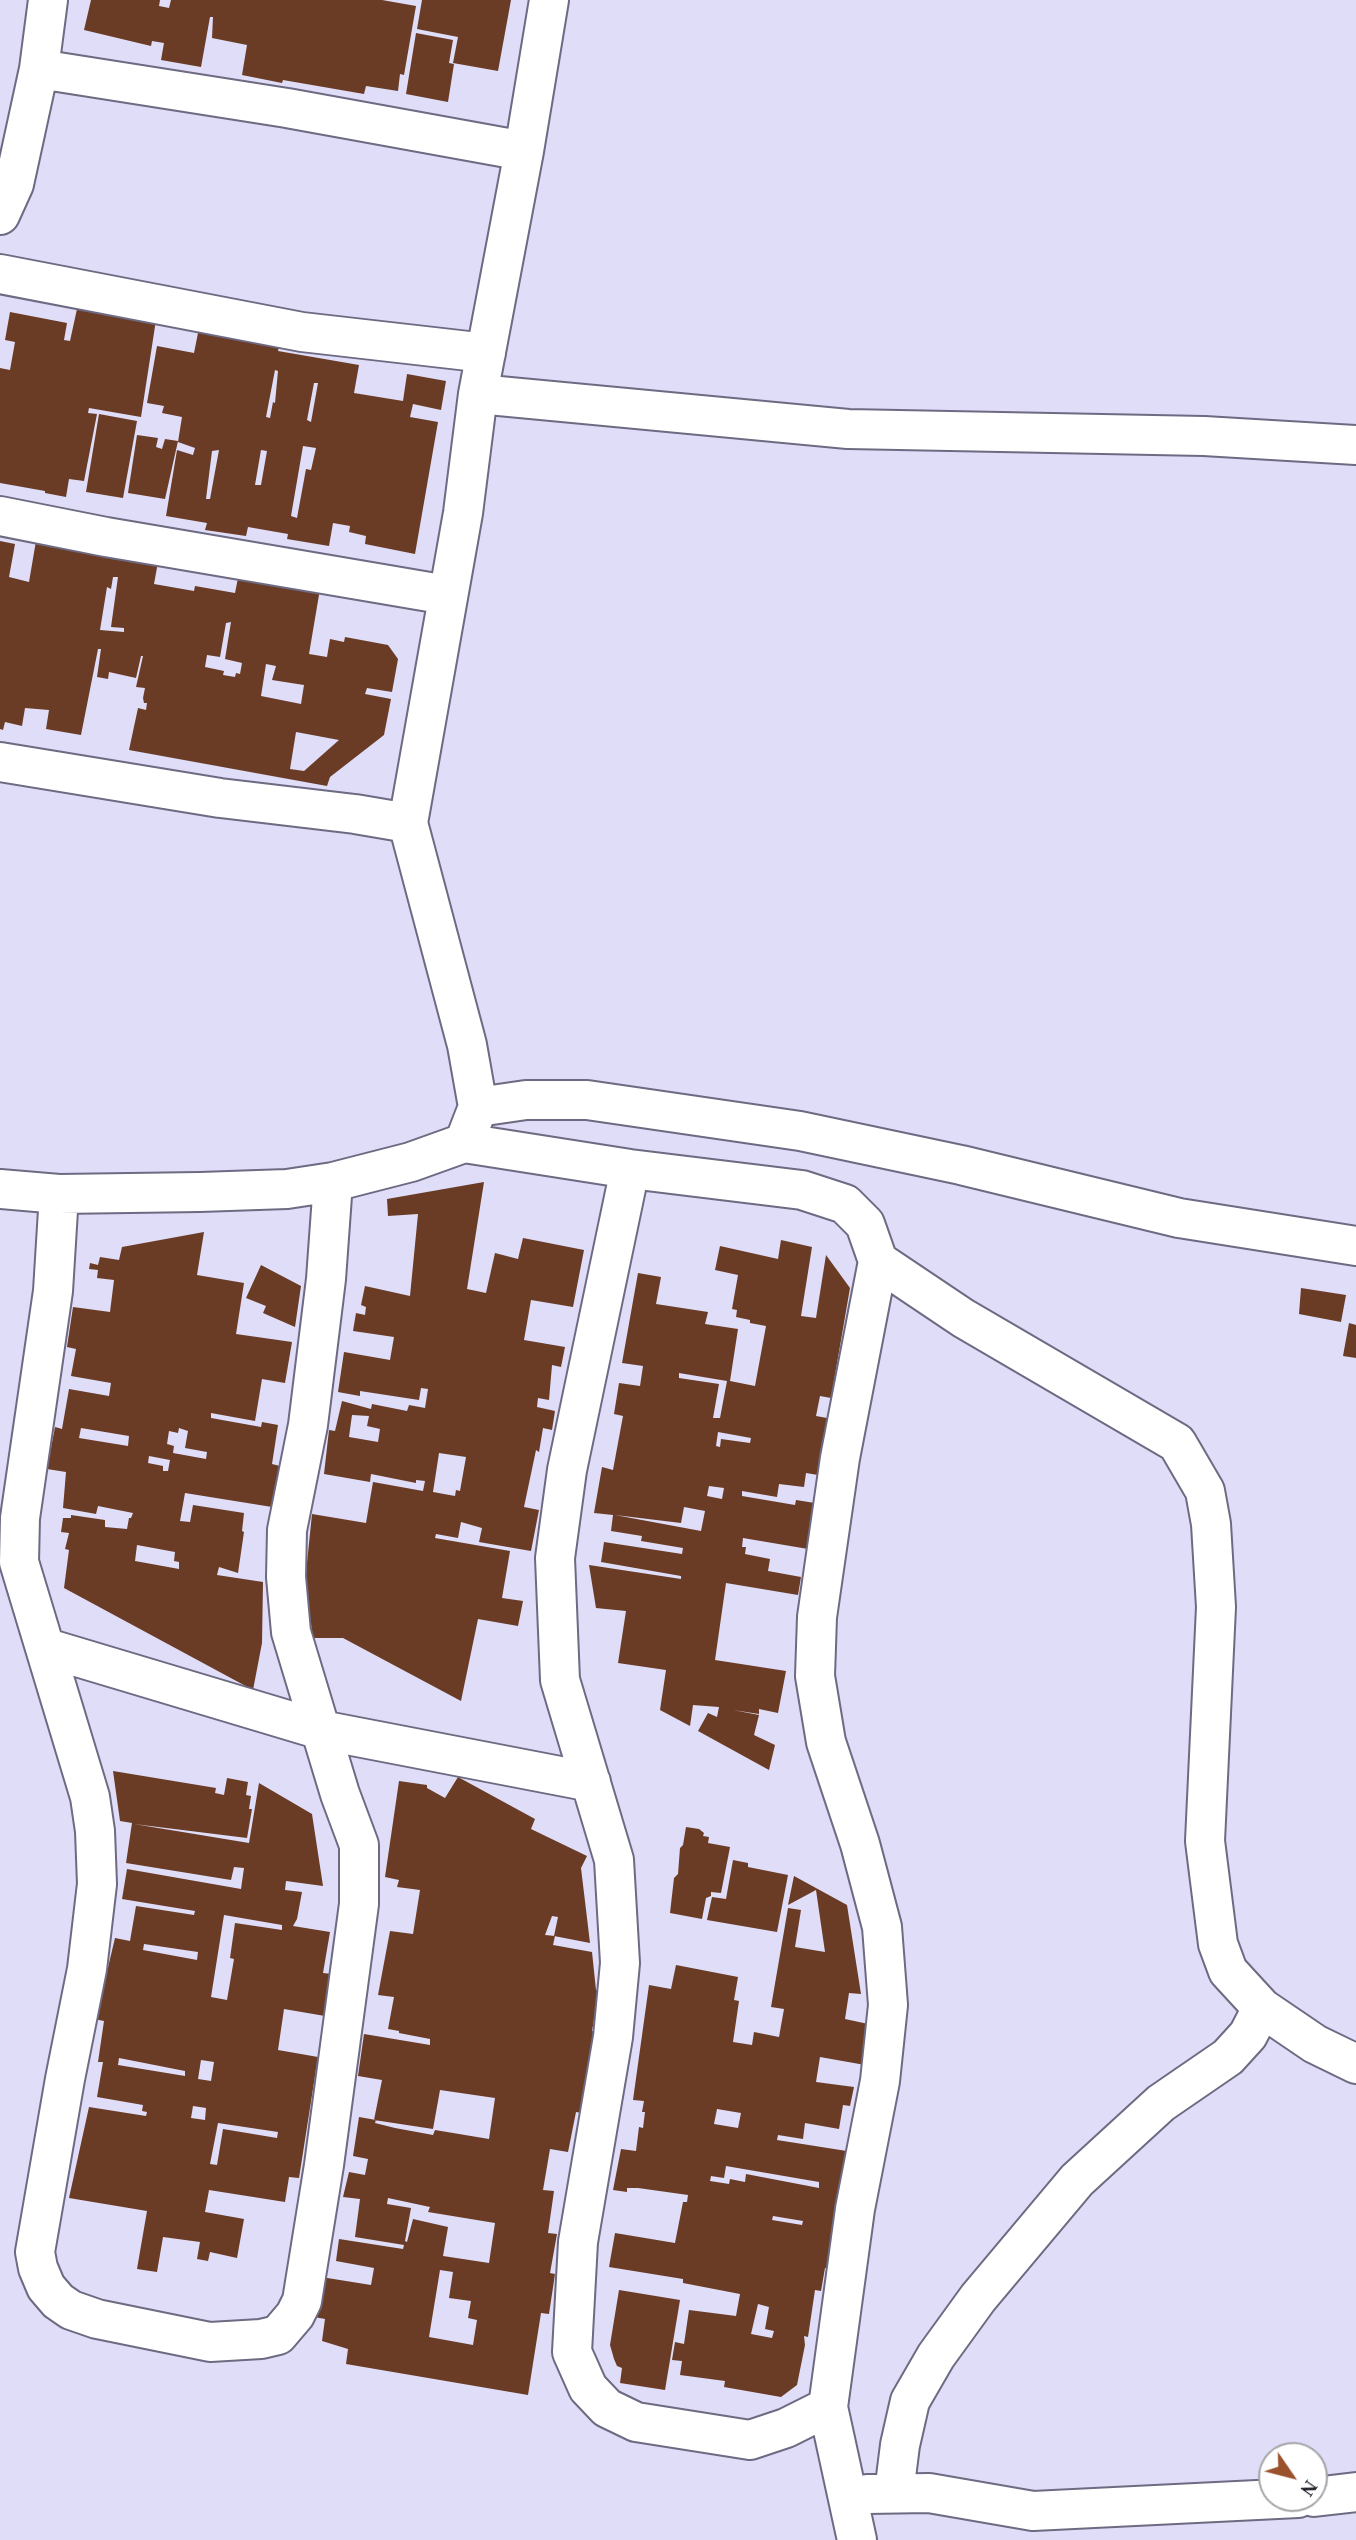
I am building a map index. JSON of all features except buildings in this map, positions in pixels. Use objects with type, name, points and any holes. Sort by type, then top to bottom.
[{"type":"street","points":[[0,215],[14,184],[39,69],[48,0]]},
{"type":"street","points":[[464,1143],[478,1107],[467,1045],[408,823],[463,513],[478,394],[524,151],[549,0]]},
{"type":"street","points":[[39,69],[287,108],[524,151]]},
{"type":"street","points":[[0,274],[302,332],[486,353]]},
{"type":"street","points":[[478,394],[848,429],[1205,436],[1356,445]]},
{"type":"street","points":[[0,516],[447,596]]},
{"type":"street","points":[[0,762],[408,823]]},
{"type":"street","points":[[478,1107],[526,1100],[587,1100],[786,1129],[961,1165],[1179,1218],[1356,1247]]},
{"type":"street","points":[[0,1189],[59,1194],[274,1189],[333,1182],[411,1162],[464,1143],[630,1169],[802,1190],[845,1204],[865,1224],[878,1261],[840,1458],[817,1617],[815,1676],[826,1742],[860,1844],[883,1927],[888,2005],[880,2081],[855,2208],[828,2407],[857,2540]]},
{"type":"street","points":[[630,1169],[567,1470],[555,1558],[560,1680],[614,1860],[620,1963],[613,2037],[578,2242],[572,2352],[588,2388],[607,2407],[636,2422],[750,2440],[786,2428],[828,2407]]},
{"type":"street","points":[[59,1194],[53,1291],[20,1529],[19,1562],[90,1797],[95,1831],[97,1884],[87,1969],[35,2252],[46,2287],[58,2301],[71,2310],[97,2319],[210,2342],[261,2339],[278,2334],[295,2315],[302,2301],[324,2165],[359,1904],[359,1845],[340,1794],[291,1632],[286,1577],[286,1531],[307,1424],[326,1279],[333,1182]]},
{"type":"street","points":[[878,1261],[963,1318],[1177,1443],[1205,1491],[1210,1524],[1216,1607],[1205,1841],[1217,1944],[1228,1971],[1262,2008],[1315,2044],[1356,2064]]},
{"type":"street","points":[[47,1648],[321,1730],[591,1782]]},
{"type":"street","points":[[894,2493],[900,2445],[910,2401],[936,2356],[971,2308],[1077,2179],[1161,2103],[1228,2057],[1248,2035],[1262,2008]]},
{"type":"street","points":[[1328,2495],[1356,2492]]},
{"type":"street","points":[[848,2495],[929,2493],[1033,2511],[1258,2500]]}]
